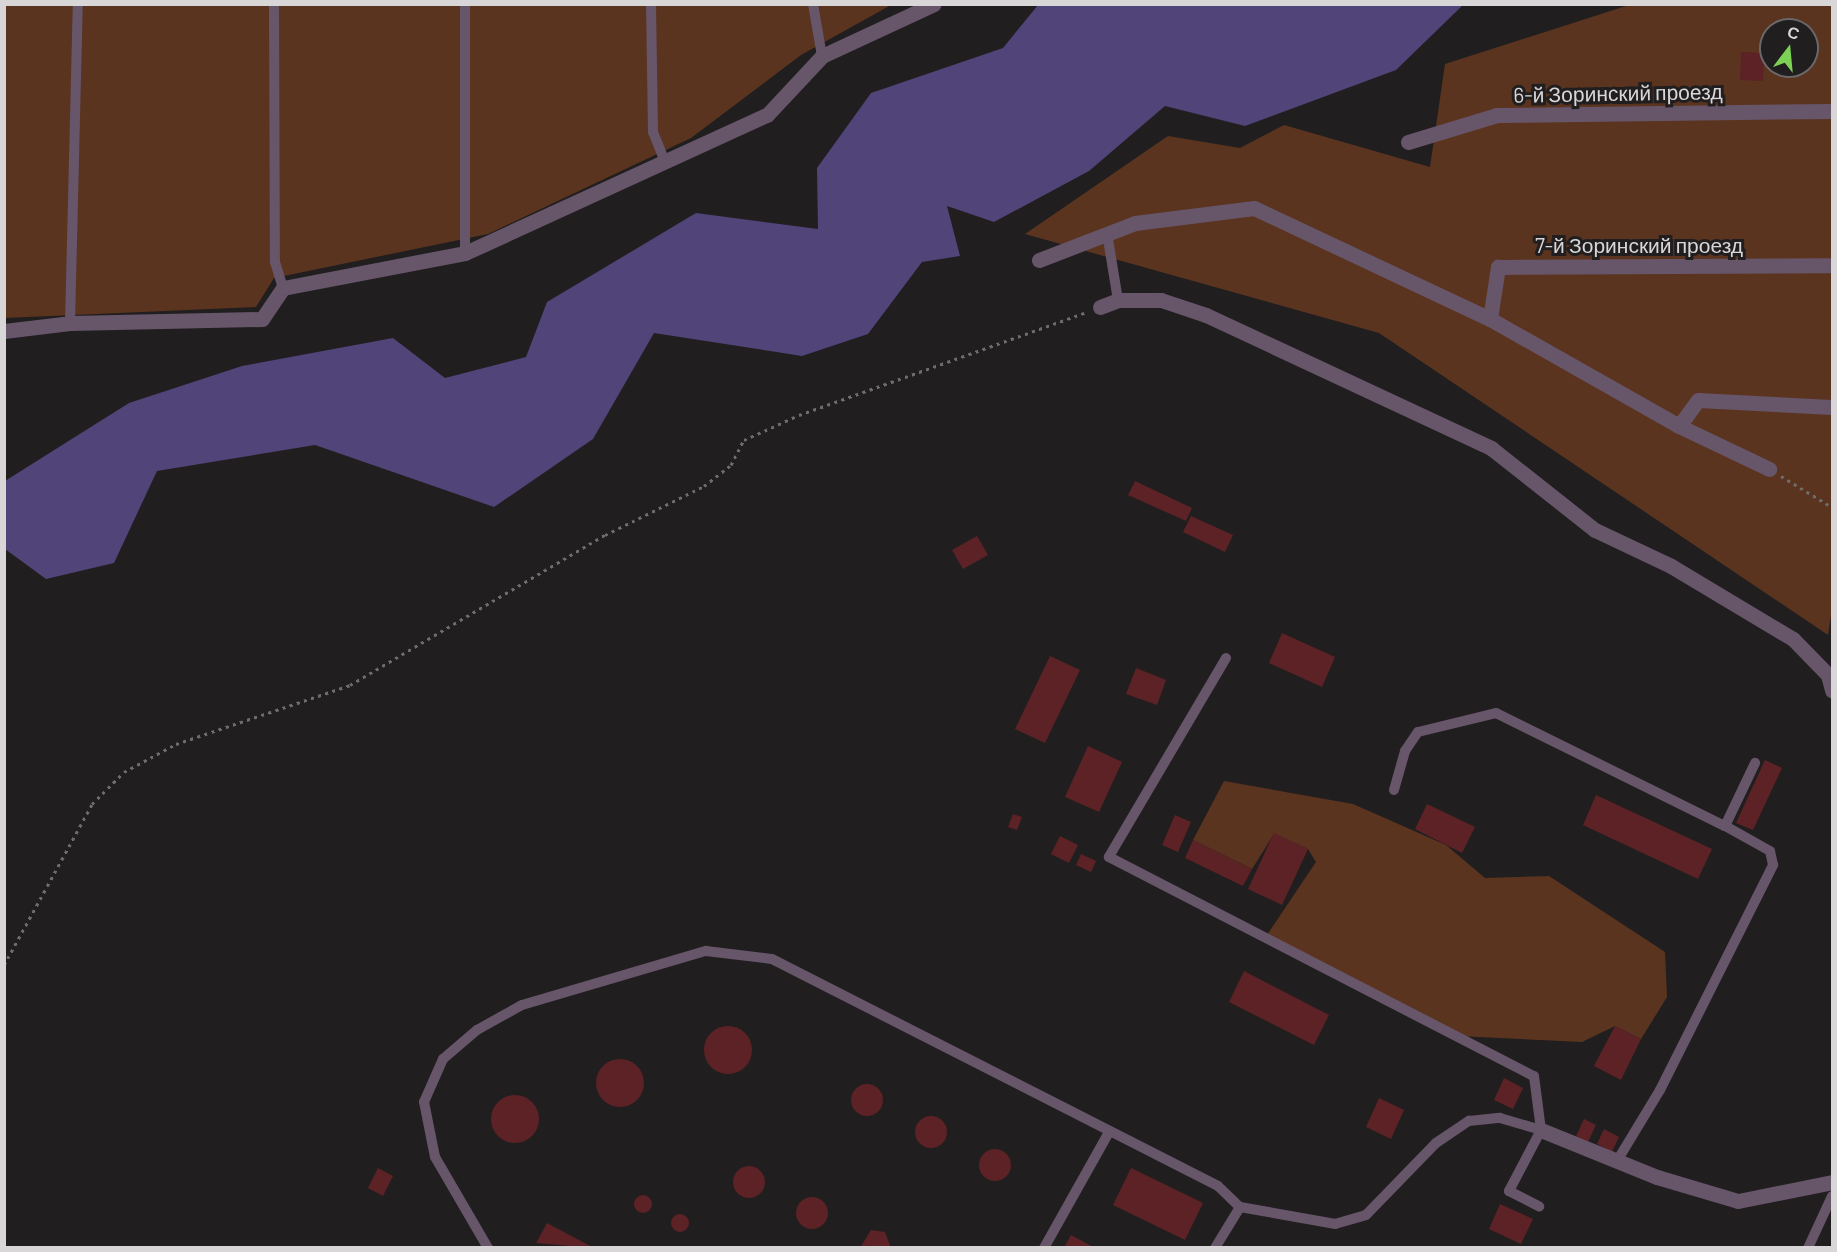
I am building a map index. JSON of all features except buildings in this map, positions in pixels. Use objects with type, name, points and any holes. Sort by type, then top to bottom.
[{"type":"street","points":[[4,330],[70,323],[262,319],[283,288],[465,253],[767,116],[822,56],[934,4]]},
{"type":"street","name":"6-й Зоринский проезд","points":[[1408,142],[1497,115],[1833,111]]},
{"type":"street","points":[[1039,260],[1135,223],[1254,208],[1490,319],[1678,426],[1769,470]]},
{"type":"street","name":"7-й Зоринский проезд","points":[[1490,319],[1498,267],[1833,265]]},
{"type":"street","points":[[1100,307],[1118,300],[1161,300],[1206,315],[1491,448],[1595,530],[1671,566],[1793,639],[1828,675],[1833,690]]},
{"type":"street","points":[[1678,426],[1698,399],[1833,407]]},
{"type":"street","points":[[1541,1130],[1617,1161],[1738,1201],[1833,1182]]},
{"type":"lane","points":[[70,323],[78,4]]},
{"type":"lane","points":[[274,4],[274,262],[283,288]]},
{"type":"lane","points":[[465,4],[465,253]]},
{"type":"lane","points":[[651,4],[653,132],[665,162]]},
{"type":"lane","points":[[813,4],[822,56]]},
{"type":"lane","points":[[1107,234],[1118,300]]},
{"type":"lane","points":[[1226,658],[1109,857],[1534,1076],[1541,1130],[1509,1191],[1539,1206]]},
{"type":"lane","points":[[1394,790],[1405,751],[1418,732],[1496,712],[1725,826],[1770,851],[1773,865],[1660,1089],[1617,1161]]},
{"type":"lane","points":[[1725,826],[1755,763]]},
{"type":"lane","points":[[488,1248],[435,1157],[424,1102],[443,1059],[477,1030],[522,1005],[706,951],[772,959],[1218,1186],[1240,1207],[1335,1224],[1366,1215],[1436,1143],[1469,1121],[1500,1118],[1541,1130]]},
{"type":"lane","points":[[1044,1248],[1108,1132]]},
{"type":"lane","points":[[1808,1248],[1833,1196]]},
{"type":"lane","points":[[1215,1248],[1240,1207]]},
{"type":"path","points":[[4,965],[92,804],[124,772],[176,744],[350,685],[605,535],[705,486],[731,465],[744,441],[799,415],[1100,307]]},
{"type":"path","points":[[1769,470],[1833,507]]},
{"type":"shaded area","points":[[5,5],[891,5],[801,55],[691,138],[488,234],[274,278],[256,307],[5,318]]},
{"type":"shaded area","points":[[1038,5],[1463,5],[1396,70],[1245,126],[1165,106],[1089,171],[994,222],[947,206],[960,256],[922,262],[868,334],[802,356],[654,333],[593,439],[494,507],[315,445],[157,471],[114,563],[46,579],[5,549],[5,481],[129,403],[242,366],[393,338],[445,378],[526,357],[547,302],[696,213],[818,229],[817,168],[871,93],[1003,48]]},
{"type":"shaded area","points":[[1629,5],[1832,5],[1832,609],[1828,635],[1379,333],[1025,234],[1168,136],[1240,148],[1284,125],[1430,167],[1445,64]]},
{"type":"shaded area","points":[[1224,781],[1353,804],[1446,845],[1485,878],[1549,876],[1665,952],[1667,997],[1641,1039],[1615,1026],[1582,1042],[1458,1036],[1265,938],[1316,862],[1308,849],[1274,834],[1252,869],[1193,840]]}]
